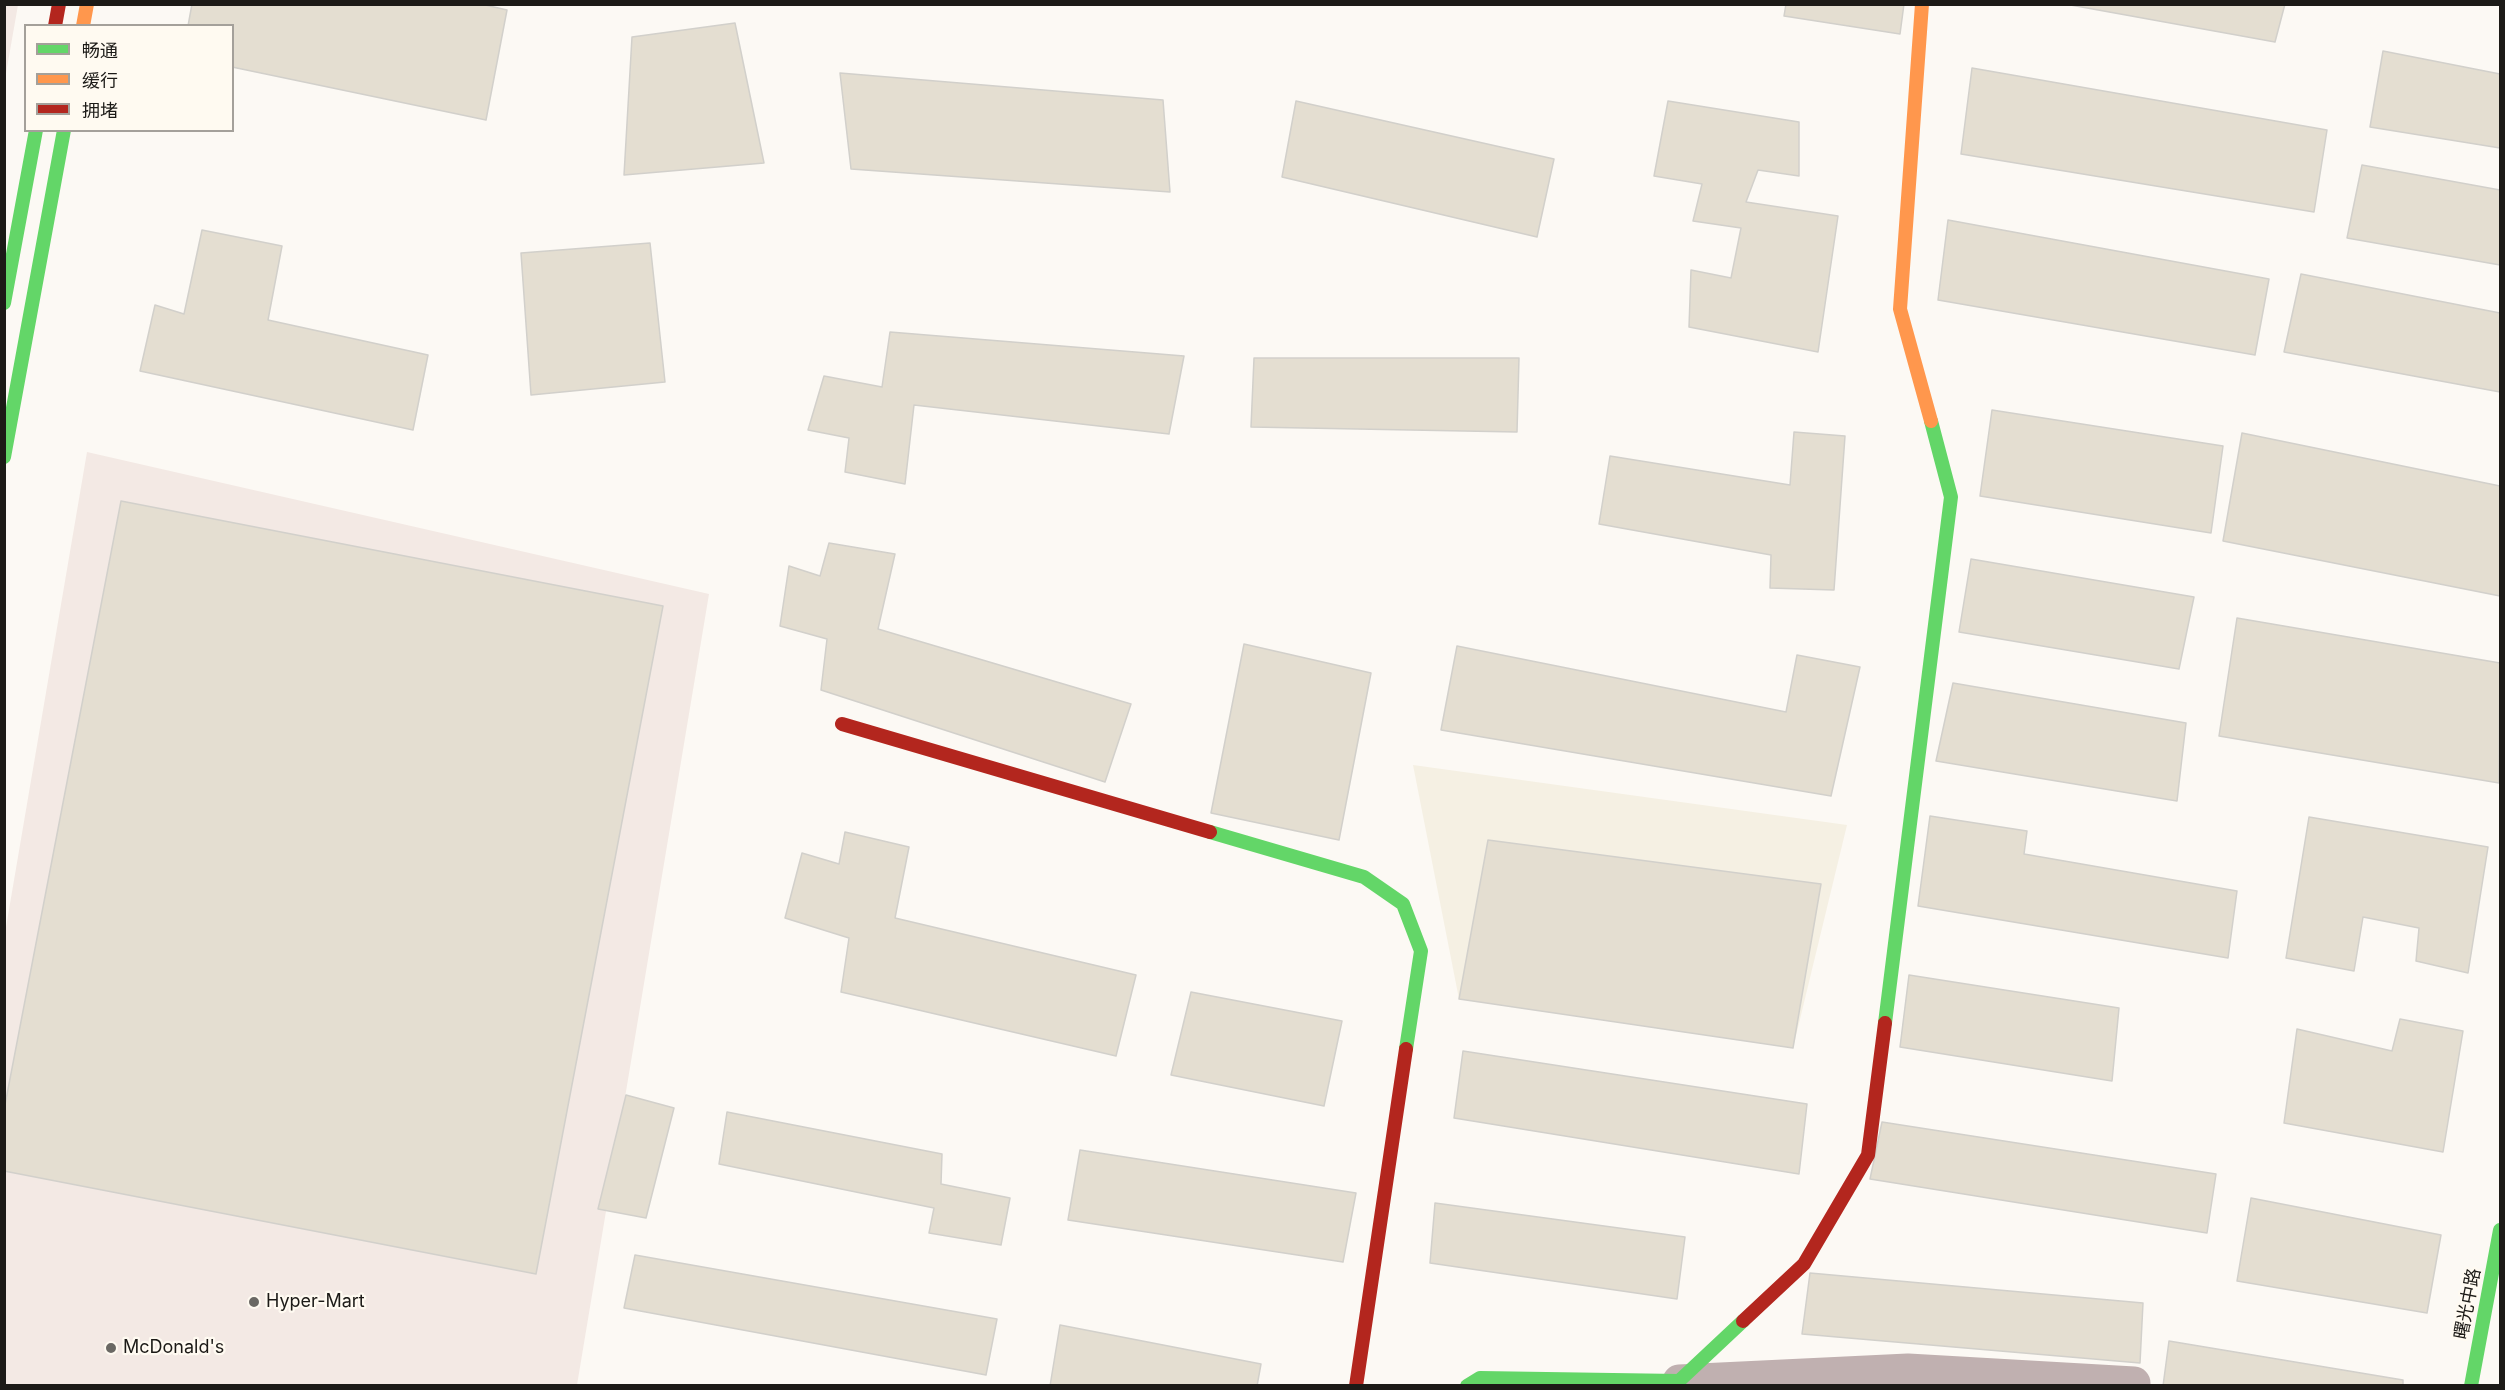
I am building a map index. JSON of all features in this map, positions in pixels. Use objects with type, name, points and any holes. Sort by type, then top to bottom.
[{"type":"street","points":[[55,24],[59,4]]},
{"type":"street","points":[[83,24],[87,4]]},
{"type":"street","points":[[1679,1381],[1804,1264],[1868,1155],[1952,497],[1900,309],[1922,4]]},
{"type":"street","points":[[4,303],[36,132]]},
{"type":"street","points":[[4,457],[64,132]]},
{"type":"street","points":[[842,724],[1364,877],[1403,904],[1420,951],[1356,1386]]},
{"type":"street","name":"曙光中路","points":[[2471,1386],[2500,1230]]},
{"type":"street","points":[[1467,1386],[1480,1378],[1679,1381],[1908,1370],[2134,1383],[2134,1386]]},
{"type":"shaded area","points":[[4,5],[18,5],[5,79]]},
{"type":"shaded area","points":[[87,452],[709,594],[577,1385],[5,1386],[5,933]]},
{"type":"shaded area","points":[[1413,765],[1847,825],[1793,1048],[1459,999]]},
{"type":"building","points":[[192,4],[481,4],[507,10],[486,120],[234,67],[234,24],[188,24]]},
{"type":"building","points":[[1786,4],[1904,4],[1900,34],[1784,16]]},
{"type":"building","points":[[2065,4],[2285,4],[2275,42]]},
{"type":"building","points":[[735,23],[764,163],[624,175],[632,37]]},
{"type":"building","points":[[2383,51],[2500,74],[2500,148],[2370,127]]},
{"type":"building","points":[[1972,68],[2327,130],[2314,212],[1961,154]]},
{"type":"building","points":[[840,73],[1163,100],[1170,192],[851,169]]},
{"type":"building","points":[[1296,101],[1554,159],[1537,237],[1282,177]]},
{"type":"building","points":[[1668,101],[1799,122],[1799,176],[1758,170],[1746,202],[1838,216],[1818,352],[1689,327],[1691,270],[1731,278],[1741,228],[1693,221],[1702,184],[1654,176]]},
{"type":"building","points":[[2362,165],[2500,190],[2500,265],[2347,238]]},
{"type":"building","points":[[1948,220],[2269,279],[2255,355],[1938,300]]},
{"type":"building","points":[[202,230],[282,246],[268,320],[428,355],[413,430],[140,371],[155,305],[184,314]]},
{"type":"building","points":[[650,243],[665,382],[531,395],[521,253]]},
{"type":"building","points":[[2301,274],[2500,313],[2500,392],[2284,352]]},
{"type":"building","points":[[890,332],[1184,356],[1169,434],[914,405],[905,484],[845,472],[849,438],[808,430],[824,376],[882,387]]},
{"type":"building","points":[[1254,358],[1519,358],[1517,432],[1251,427]]},
{"type":"building","points":[[1992,410],[2223,446],[2211,533],[1980,496]]},
{"type":"building","points":[[1794,432],[1845,436],[1834,590],[1770,588],[1771,555],[1599,524],[1610,456],[1790,485]]},
{"type":"building","points":[[2242,433],[2500,486],[2500,596],[2223,541]]},
{"type":"building","points":[[121,501],[663,606],[536,1274],[4,1171],[4,1110]]},
{"type":"building","points":[[829,543],[895,554],[878,629],[1131,704],[1105,782],[821,690],[827,639],[780,626],[789,566],[820,576]]},
{"type":"building","points":[[1971,559],[2194,597],[2179,669],[1959,632]]},
{"type":"building","points":[[2237,618],[2500,663],[2499,783],[2219,736]]},
{"type":"building","points":[[1244,644],[1371,673],[1339,840],[1211,813]]},
{"type":"building","points":[[1457,646],[1786,712],[1797,655],[1860,667],[1831,796],[1441,730]]},
{"type":"building","points":[[1953,683],[2186,723],[2177,801],[1936,761]]},
{"type":"building","points":[[1930,816],[2027,831],[2024,854],[2237,891],[2228,958],[1918,906]]},
{"type":"building","points":[[2309,817],[2488,847],[2468,973],[2416,961],[2419,928],[2363,917],[2354,971],[2286,958]]},
{"type":"building","points":[[845,832],[909,847],[895,918],[1136,975],[1116,1056],[841,992],[849,938],[785,918],[802,853],[839,864]]},
{"type":"building","points":[[1488,840],[1821,884],[1793,1048],[1459,999]]},
{"type":"building","points":[[1909,975],[2119,1008],[2112,1081],[1900,1047]]},
{"type":"building","points":[[1191,992],[1342,1021],[1324,1106],[1171,1075]]},
{"type":"building","points":[[2400,1019],[2463,1031],[2443,1152],[2284,1123],[2297,1029],[2392,1051]]},
{"type":"building","points":[[1463,1051],[1807,1104],[1799,1174],[1454,1118]]},
{"type":"building","points":[[626,1095],[674,1108],[646,1218],[598,1209]]},
{"type":"building","points":[[727,1112],[942,1154],[941,1184],[1010,1198],[1001,1245],[929,1233],[934,1208],[719,1164]]},
{"type":"building","points":[[1882,1122],[2216,1174],[2207,1233],[1870,1179]]},
{"type":"building","points":[[1080,1150],[1356,1193],[1343,1262],[1068,1220]]},
{"type":"building","points":[[2251,1198],[2441,1235],[2427,1313],[2237,1281]]},
{"type":"building","points":[[1435,1203],[1685,1237],[1677,1299],[1430,1263]]},
{"type":"building","points":[[635,1255],[997,1319],[986,1375],[624,1308]]},
{"type":"building","points":[[1810,1273],[2143,1303],[2140,1363],[1802,1334]]},
{"type":"building","points":[[1060,1325],[1261,1364],[1257,1386],[1050,1386]]},
{"type":"building","points":[[2169,1341],[2403,1380],[2403,1386],[2163,1386]]},
{"type":"traffic: fast","points":[[4,303],[36,132]]},
{"type":"traffic: fast","points":[[4,457],[64,132]]},
{"type":"traffic: fast","points":[[1885,1023],[1951,497],[1931,421]]},
{"type":"traffic: fast","points":[[1210,832],[1364,877],[1403,904],[1421,951],[1406,1049]]},
{"type":"traffic: fast","points":[[2471,1386],[2500,1230]]},
{"type":"traffic: fast","points":[[1467,1386],[1480,1378],[1679,1381],[1743,1321]]},
{"type":"traffic: slow","points":[[83,24],[87,4]]},
{"type":"traffic: slow","points":[[1922,4],[1900,309],[1931,421]]},
{"type":"traffic: jam","points":[[55,24],[59,4]]},
{"type":"traffic: jam","points":[[842,724],[1210,832]]},
{"type":"traffic: jam","points":[[1743,1321],[1804,1264],[1868,1155],[1885,1023]]},
{"type":"traffic: jam","points":[[1356,1386],[1406,1049]]},
{"type":"place","name":"Hyper-Mart","points":[[254,1302]]},
{"type":"place","name":"McDonald's","points":[[111,1348]]}]
